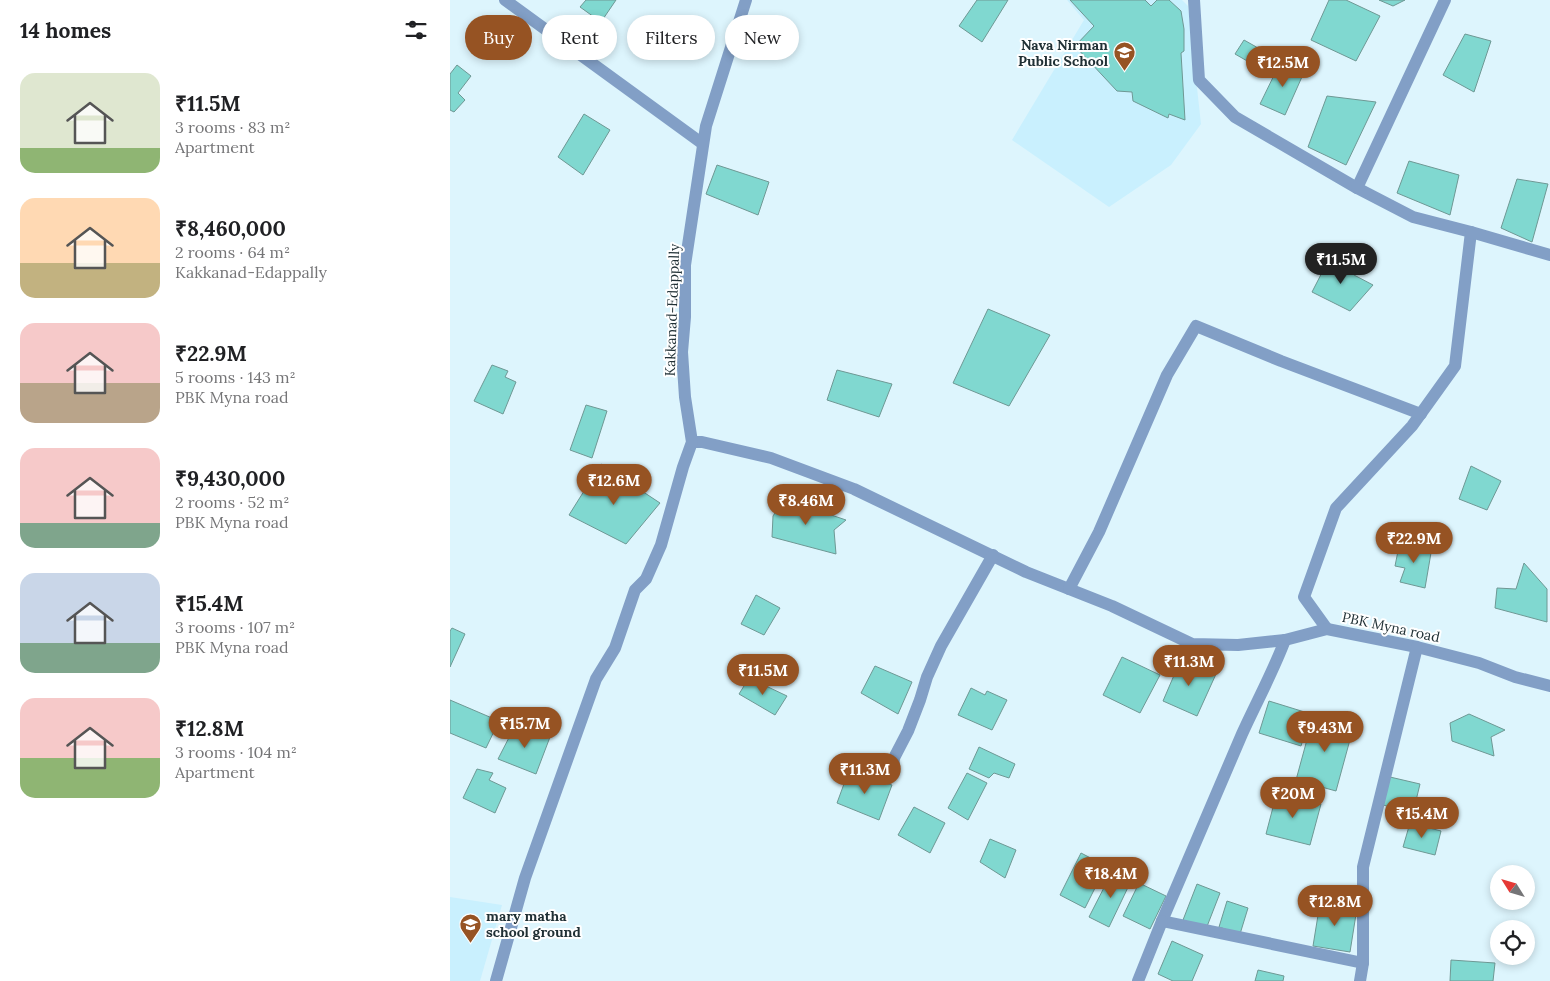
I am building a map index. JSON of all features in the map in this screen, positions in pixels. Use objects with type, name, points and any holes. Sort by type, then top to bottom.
[{"type":"street","points":[[505,0],[703,144]]},
{"type":"street","name":"Kakkanad-Edappally","points":[[496,981],[525,878],[596,679],[615,648],[635,590],[646,579],[661,545],[692,442],[685,397],[682,352],[685,317],[685,265],[706,126],[746,0]]},
{"type":"street","points":[[1194,0],[1199,80],[1235,117],[1357,188],[1413,217],[1550,255]]},
{"type":"street","points":[[1357,188],[1445,0]]},
{"type":"street","points":[[1327,629],[1304,597],[1336,508],[1412,426],[1455,366],[1471,232]]},
{"type":"street","points":[[1069,589],[1099,532],[1167,375],[1196,326],[1281,361],[1421,414]]},
{"type":"street","name":"PBK Myna road","points":[[692,442],[702,442],[771,458],[854,489],[1026,572],[1112,606],[1192,644],[1238,645],[1285,640],[1327,629],[1417,646],[1479,663],[1515,677],[1550,686]]},
{"type":"street","points":[[889,776],[893,770],[894,758],[908,731],[927,677],[941,646],[993,556]]},
{"type":"street","points":[[1138,981],[1243,732],[1276,665],[1285,640]]},
{"type":"street","points":[[1360,981],[1363,962],[1363,867],[1417,646]]},
{"type":"street","points":[[1162,921],[1363,962]]},
{"type":"shaded area","name":"Nava Nirman Public School","points":[[1067,0],[1182,0],[1188,6],[1201,124],[1171,165],[1109,207],[1012,140],[1084,20]]},
{"type":"shaded area","name":"mary matha school ground","points":[[450,897],[502,905],[480,981],[450,981]]},
{"type":"building","points":[[586,0],[616,0],[606,15],[591,15],[580,7]]},
{"type":"building","points":[[977,0],[1008,0],[982,42],[959,26]]},
{"type":"building","name":"Nava Nirman Public School","points":[[1070,0],[1145,0],[1151,6],[1157,0],[1169,0],[1181,11],[1184,29],[1184,51],[1181,53],[1185,120],[1169,114],[1168,118],[1133,101],[1132,92],[1117,91],[1075,46],[1094,26]]},
{"type":"building","points":[[1329,0],[1346,0],[1380,16],[1356,61],[1311,40]]},
{"type":"building","points":[[1379,0],[1405,0],[1393,6]]},
{"type":"building","points":[[1465,34],[1491,41],[1474,92],[1443,75]]},
{"type":"building","points":[[1244,40],[1274,57],[1263,70],[1235,54]]},
{"type":"building","points":[[1281,61],[1305,70],[1285,115],[1260,104]]},
{"type":"building","points":[[457,65],[471,76],[458,93],[465,100],[454,112],[450,110],[450,74]]},
{"type":"building","points":[[1327,96],[1376,102],[1346,165],[1308,147]]},
{"type":"building","points":[[584,114],[610,130],[583,175],[558,157]]},
{"type":"building","points":[[1409,161],[1459,175],[1450,215],[1397,193]]},
{"type":"building","points":[[717,165],[769,182],[758,215],[706,194]]},
{"type":"building","points":[[1517,179],[1548,184],[1532,242],[1501,228]]},
{"type":"building","points":[[1330,257],[1357,271],[1354,275],[1373,285],[1350,311],[1312,292]]},
{"type":"building","points":[[988,309],[1050,335],[1009,406],[953,383]]},
{"type":"building","points":[[492,365],[508,371],[505,377],[516,382],[503,414],[474,401]]},
{"type":"building","points":[[837,370],[892,384],[879,417],[827,400]]},
{"type":"building","points":[[586,405],[607,411],[592,458],[570,450]]},
{"type":"building","points":[[601,464],[660,503],[626,544],[569,515]]},
{"type":"building","points":[[1471,466],[1501,481],[1487,510],[1459,499]]},
{"type":"building","points":[[784,499],[846,520],[834,530],[836,554],[772,537],[773,516]]},
{"type":"building","points":[[1410,544],[1432,547],[1425,588],[1400,582],[1405,568],[1395,566],[1399,546],[1409,549]]},
{"type":"building","points":[[1524,563],[1547,589],[1547,622],[1495,608],[1497,588],[1516,589]]},
{"type":"building","points":[[756,595],[780,608],[764,635],[741,624]]},
{"type":"building","points":[[452,628],[465,634],[450,667],[450,631]]},
{"type":"building","points":[[1122,657],[1160,675],[1140,713],[1103,695]]},
{"type":"building","points":[[1181,659],[1216,674],[1197,716],[1163,701]]},
{"type":"building","points":[[875,666],[912,682],[898,714],[861,693]]},
{"type":"building","points":[[749,678],[787,696],[775,715],[739,694]]},
{"type":"building","points":[[971,688],[985,695],[987,691],[1007,700],[992,730],[958,715]]},
{"type":"building","points":[[450,700],[499,721],[486,748],[450,733]]},
{"type":"building","points":[[1269,701],[1311,714],[1301,746],[1259,733]]},
{"type":"building","points":[[1314,714],[1354,725],[1336,791],[1296,780]]},
{"type":"building","points":[[1469,714],[1505,730],[1491,737],[1494,756],[1452,741],[1450,723]]},
{"type":"building","points":[[516,724],[550,737],[536,774],[498,759]]},
{"type":"building","points":[[979,747],[1015,764],[1009,778],[994,773],[989,778],[969,769]]},
{"type":"building","points":[[477,769],[493,773],[489,780],[506,788],[495,813],[463,798]]},
{"type":"building","points":[[848,773],[892,785],[879,820],[837,803]]},
{"type":"building","points":[[967,773],[987,783],[968,820],[948,808]]},
{"type":"building","points":[[1390,777],[1420,784],[1413,813],[1383,805]]},
{"type":"building","points":[[1277,792],[1321,804],[1310,845],[1266,834]]},
{"type":"building","points":[[914,807],[945,823],[930,853],[898,835]]},
{"type":"building","points":[[1410,823],[1441,831],[1435,855],[1403,847]]},
{"type":"building","points":[[990,839],[1016,850],[1005,878],[980,862]]},
{"type":"building","points":[[1081,853],[1106,866],[1085,908],[1060,895]]},
{"type":"building","points":[[1113,870],[1132,879],[1109,927],[1089,917]]},
{"type":"building","points":[[1139,883],[1166,896],[1150,929],[1123,916]]},
{"type":"building","points":[[1197,884],[1220,893],[1206,929],[1183,920]]},
{"type":"building","points":[[1227,901],[1248,908],[1240,934],[1219,927]]},
{"type":"building","points":[[1320,903],[1357,908],[1350,952],[1313,946]]},
{"type":"building","points":[[1172,941],[1203,955],[1192,981],[1173,981],[1158,974]]},
{"type":"building","points":[[1451,960],[1490,963],[1490,965],[1495,965],[1493,981],[1450,981]]},
{"type":"building","points":[[1258,970],[1284,976],[1283,981],[1255,981]]},
{"type":"place","name":"Nava Nirman Public School","points":[[1124,72]]},
{"type":"place","name":"mary matha school ground","points":[[470,943]]}]
